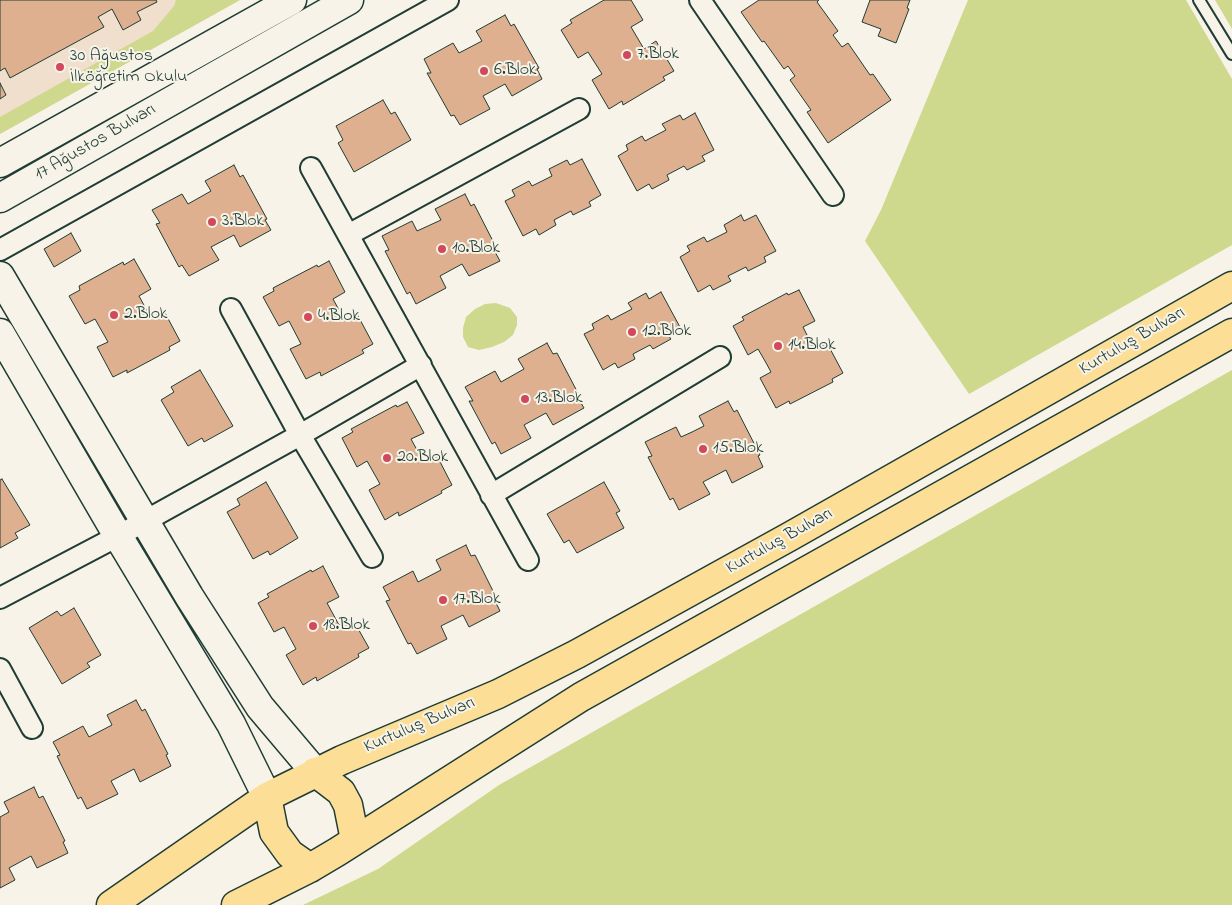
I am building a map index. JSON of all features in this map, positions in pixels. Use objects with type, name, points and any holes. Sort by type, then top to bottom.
[{"type":"highway","name":"Kurtuluş Bulvarı","points":[[315,772],[498,694],[569,658],[789,537],[1232,286]]},
{"type":"highway","points":[[236,905],[310,868],[581,697],[1232,333]]},
{"type":"highway","points":[[111,905],[267,797],[315,772],[333,785],[345,798],[355,840]]},
{"type":"highway","points":[[267,797],[274,832],[281,844],[290,854],[310,868]]},
{"type":"street","name":"17 Ağustos Bulvarı","points":[[0,163],[292,0]]},
{"type":"street","name":"17 Ağustos Bulvarı","points":[[0,198],[349,0]]},
{"type":"street","points":[[0,250],[448,0]]},
{"type":"street","points":[[700,0],[833,195]]},
{"type":"street","points":[[348,235],[579,108]]},
{"type":"street","points":[[311,168],[528,560]]},
{"type":"street","points":[[0,276],[189,596],[260,707],[315,772]]},
{"type":"street","points":[[231,309],[300,435],[372,557]]},
{"type":"street","points":[[0,333],[118,536],[231,724],[267,797]]},
{"type":"street","points":[[491,495],[720,357]]},
{"type":"street","points":[[0,598],[118,536],[421,365]]},
{"type":"street","points":[[0,669],[32,728]]},
{"type":"lane","points":[[1199,0],[1232,54]]},
{"type":"shaded area","name":"30 Ağustos İlköğretim Okulu","points":[[0,0],[240,0],[0,134]]},
{"type":"green space","points":[[176,0],[240,0],[0,134],[0,117],[153,31],[174,6]]},
{"type":"green space","points":[[968,0],[1186,0],[1232,79],[1232,245],[969,394],[865,241],[881,210]]},
{"type":"green space","points":[[1215,0],[1232,0],[1232,29]]},
{"type":"green space","points":[[496,303],[510,308],[517,317],[517,325],[513,335],[504,342],[492,347],[479,350],[468,347],[463,337],[466,317],[475,309],[485,304]]},
{"type":"green space","points":[[1232,370],[1232,905],[303,905],[378,869],[499,785]]},
{"type":"building","points":[[0,0],[156,0],[157,2],[137,12],[141,20],[123,30],[112,9],[98,17],[104,27],[10,78],[5,68],[0,71]]},
{"type":"building","name":"7.Blok","points":[[604,0],[631,0],[643,20],[631,27],[644,49],[656,41],[674,71],[663,77],[665,80],[623,105],[622,101],[609,109],[592,80],[602,74],[588,52],[578,58],[561,30],[572,23],[570,20]]},
{"type":"building","points":[[759,0],[819,0],[817,2],[838,31],[833,35],[842,47],[848,43],[870,75],[873,74],[891,100],[828,143],[807,112],[811,110],[790,80],[795,76],[788,66],[784,69],[741,12]]},
{"type":"building","points":[[870,0],[910,0],[907,8],[909,9],[896,43],[878,36],[881,29],[862,22]]},
{"type":"building","name":"6.Blok","points":[[505,15],[511,26],[514,24],[539,68],[537,69],[542,79],[512,96],[505,84],[483,96],[490,109],[460,125],[454,115],[451,116],[427,73],[431,73],[424,59],[453,43],[459,53],[482,41],[476,31]]},
{"type":"building","points":[[0,83],[6,95],[0,99]]},
{"type":"building","points":[[383,100],[391,114],[395,112],[411,140],[354,172],[338,143],[343,140],[336,126]]},
{"type":"building","points":[[695,113],[714,150],[702,156],[705,161],[687,170],[684,166],[667,175],[669,180],[652,189],[649,184],[637,191],[618,156],[628,150],[626,145],[642,136],[645,141],[666,130],[662,124],[680,115],[683,120]]},
{"type":"building","points":[[582,159],[601,195],[589,202],[591,206],[573,215],[571,211],[554,220],[556,225],[539,235],[536,229],[523,236],[505,201],[515,196],[512,190],[529,181],[532,186],[552,176],[549,169],[567,160],[570,165]]},
{"type":"building","name":"3.Blok","points":[[234,165],[240,177],[243,175],[271,230],[240,247],[234,235],[211,247],[219,260],[189,276],[182,265],[179,267],[156,224],[160,223],[152,210],[182,194],[188,204],[211,191],[205,181]]},
{"type":"building","name":"10.Blok","points":[[465,194],[471,206],[474,204],[497,249],[494,250],[500,261],[469,276],[462,264],[440,276],[446,288],[416,304],[410,292],[407,294],[385,251],[389,250],[382,236],[412,221],[417,231],[441,220],[435,209]]},
{"type":"building","points":[[741,215],[744,221],[756,215],[776,251],[764,257],[766,262],[748,271],[746,267],[728,276],[731,281],[713,290],[710,285],[698,292],[680,257],[690,251],[687,246],[704,237],[707,242],[727,232],[724,225]]},
{"type":"building","points":[[71,233],[81,251],[54,267],[44,249]]},
{"type":"building","name":"2.Blok","points":[[134,259],[151,289],[139,296],[151,318],[164,311],[180,341],[169,347],[170,350],[127,373],[127,370],[113,377],[97,347],[108,342],[95,319],[85,324],[69,296],[80,290],[79,286],[123,262],[124,265]]},
{"type":"building","name":"4.Blok","points":[[329,261],[345,292],[333,299],[345,321],[357,314],[373,344],[362,350],[364,353],[321,376],[320,372],[306,379],[290,349],[301,344],[289,321],[279,326],[263,297],[274,291],[273,288],[317,265],[318,267]]},
{"type":"building","name":"14.Blok","points":[[799,290],[815,321],[803,327],[814,349],[827,343],[843,373],[832,379],[833,382],[790,404],[789,401],[776,408],[760,378],[771,372],[758,349],[748,355],[733,326],[744,320],[742,317],[787,293],[788,295]]},
{"type":"building","name":"12.Blok","points":[[661,292],[681,329],[668,335],[671,339],[653,349],[650,345],[633,354],[635,359],[618,368],[615,363],[603,370],[584,334],[594,329],[592,324],[608,315],[611,320],[632,309],[628,303],[646,293],[649,299]]},
{"type":"building","name":"13.Blok","points":[[547,343],[553,354],[557,353],[584,408],[553,425],[546,413],[524,425],[531,438],[501,454],[495,442],[492,444],[469,401],[473,401],[465,387],[495,371],[501,382],[524,369],[518,359]]},
{"type":"building","points":[[200,370],[233,426],[204,442],[202,438],[188,446],[161,400],[174,392],[171,387]]},
{"type":"building","name":"15.Blok","points":[[728,401],[734,412],[737,410],[760,455],[758,456],[763,467],[732,483],[726,470],[703,482],[710,494],[679,510],[673,498],[670,500],[648,457],[652,456],[645,442],[676,427],[681,437],[692,432],[704,426],[699,416]]},
{"type":"building","name":"20.Blok","points":[[407,402],[424,433],[411,439],[423,461],[436,454],[452,485],[441,491],[442,493],[399,516],[398,512],[385,520],[369,490],[380,484],[367,461],[357,467],[342,438],[353,432],[351,429],[396,405],[397,407]]},
{"type":"building","points":[[2,479],[30,525],[15,533],[18,538],[0,548],[0,480]]},
{"type":"building","points":[[266,482],[298,538],[270,555],[268,551],[253,559],[227,512],[240,505],[237,499]]},
{"type":"building","points":[[604,482],[620,511],[616,513],[624,528],[577,553],[569,540],[564,543],[547,514]]},
{"type":"building","name":"17.Blok","points":[[466,545],[471,556],[475,555],[497,599],[495,601],[500,611],[469,627],[463,615],[441,626],[447,639],[417,654],[411,643],[408,644],[386,601],[390,600],[383,587],[413,571],[418,582],[441,570],[436,560]]},
{"type":"building","name":"18.Blok","points":[[323,566],[339,597],[327,603],[339,625],[352,618],[369,648],[358,654],[359,657],[317,681],[316,677],[303,685],[286,655],[296,649],[284,627],[274,632],[258,603],[269,597],[267,594],[311,570],[312,572]]},
{"type":"building","points":[[74,608],[101,655],[87,663],[90,667],[62,684],[29,628],[57,611],[61,616]]},
{"type":"building","points":[[136,700],[142,711],[145,709],[168,754],[166,755],[171,766],[140,782],[134,769],[111,781],[118,794],[87,809],[81,797],[78,799],[57,756],[60,755],[53,742],[83,726],[89,737],[112,725],[107,715]]},
{"type":"building","points":[[34,787],[39,798],[43,796],[65,841],[63,842],[68,853],[37,868],[31,856],[9,868],[15,880],[0,888],[0,817],[9,812],[4,802]]},
{"type":"place","name":"7.Blok","points":[[627,55]]},
{"type":"place","name":"30 Ağustos İlköğretim Okulu","points":[[60,67]]},
{"type":"place","name":"6.Blok","points":[[484,71]]},
{"type":"place","name":"3.Blok","points":[[212,222]]},
{"type":"place","name":"10.Blok","points":[[442,249]]},
{"type":"place","name":"2.Blok","points":[[114,315]]},
{"type":"place","name":"4.Blok","points":[[308,317]]},
{"type":"place","name":"12.Blok","points":[[632,332]]},
{"type":"place","name":"14.Blok","points":[[778,346]]},
{"type":"place","name":"13.Blok","points":[[525,399]]},
{"type":"place","name":"15.Blok","points":[[703,449]]},
{"type":"place","name":"20.Blok","points":[[387,458]]},
{"type":"place","name":"17.Blok","points":[[443,600]]},
{"type":"place","name":"18.Blok","points":[[313,626]]}]
